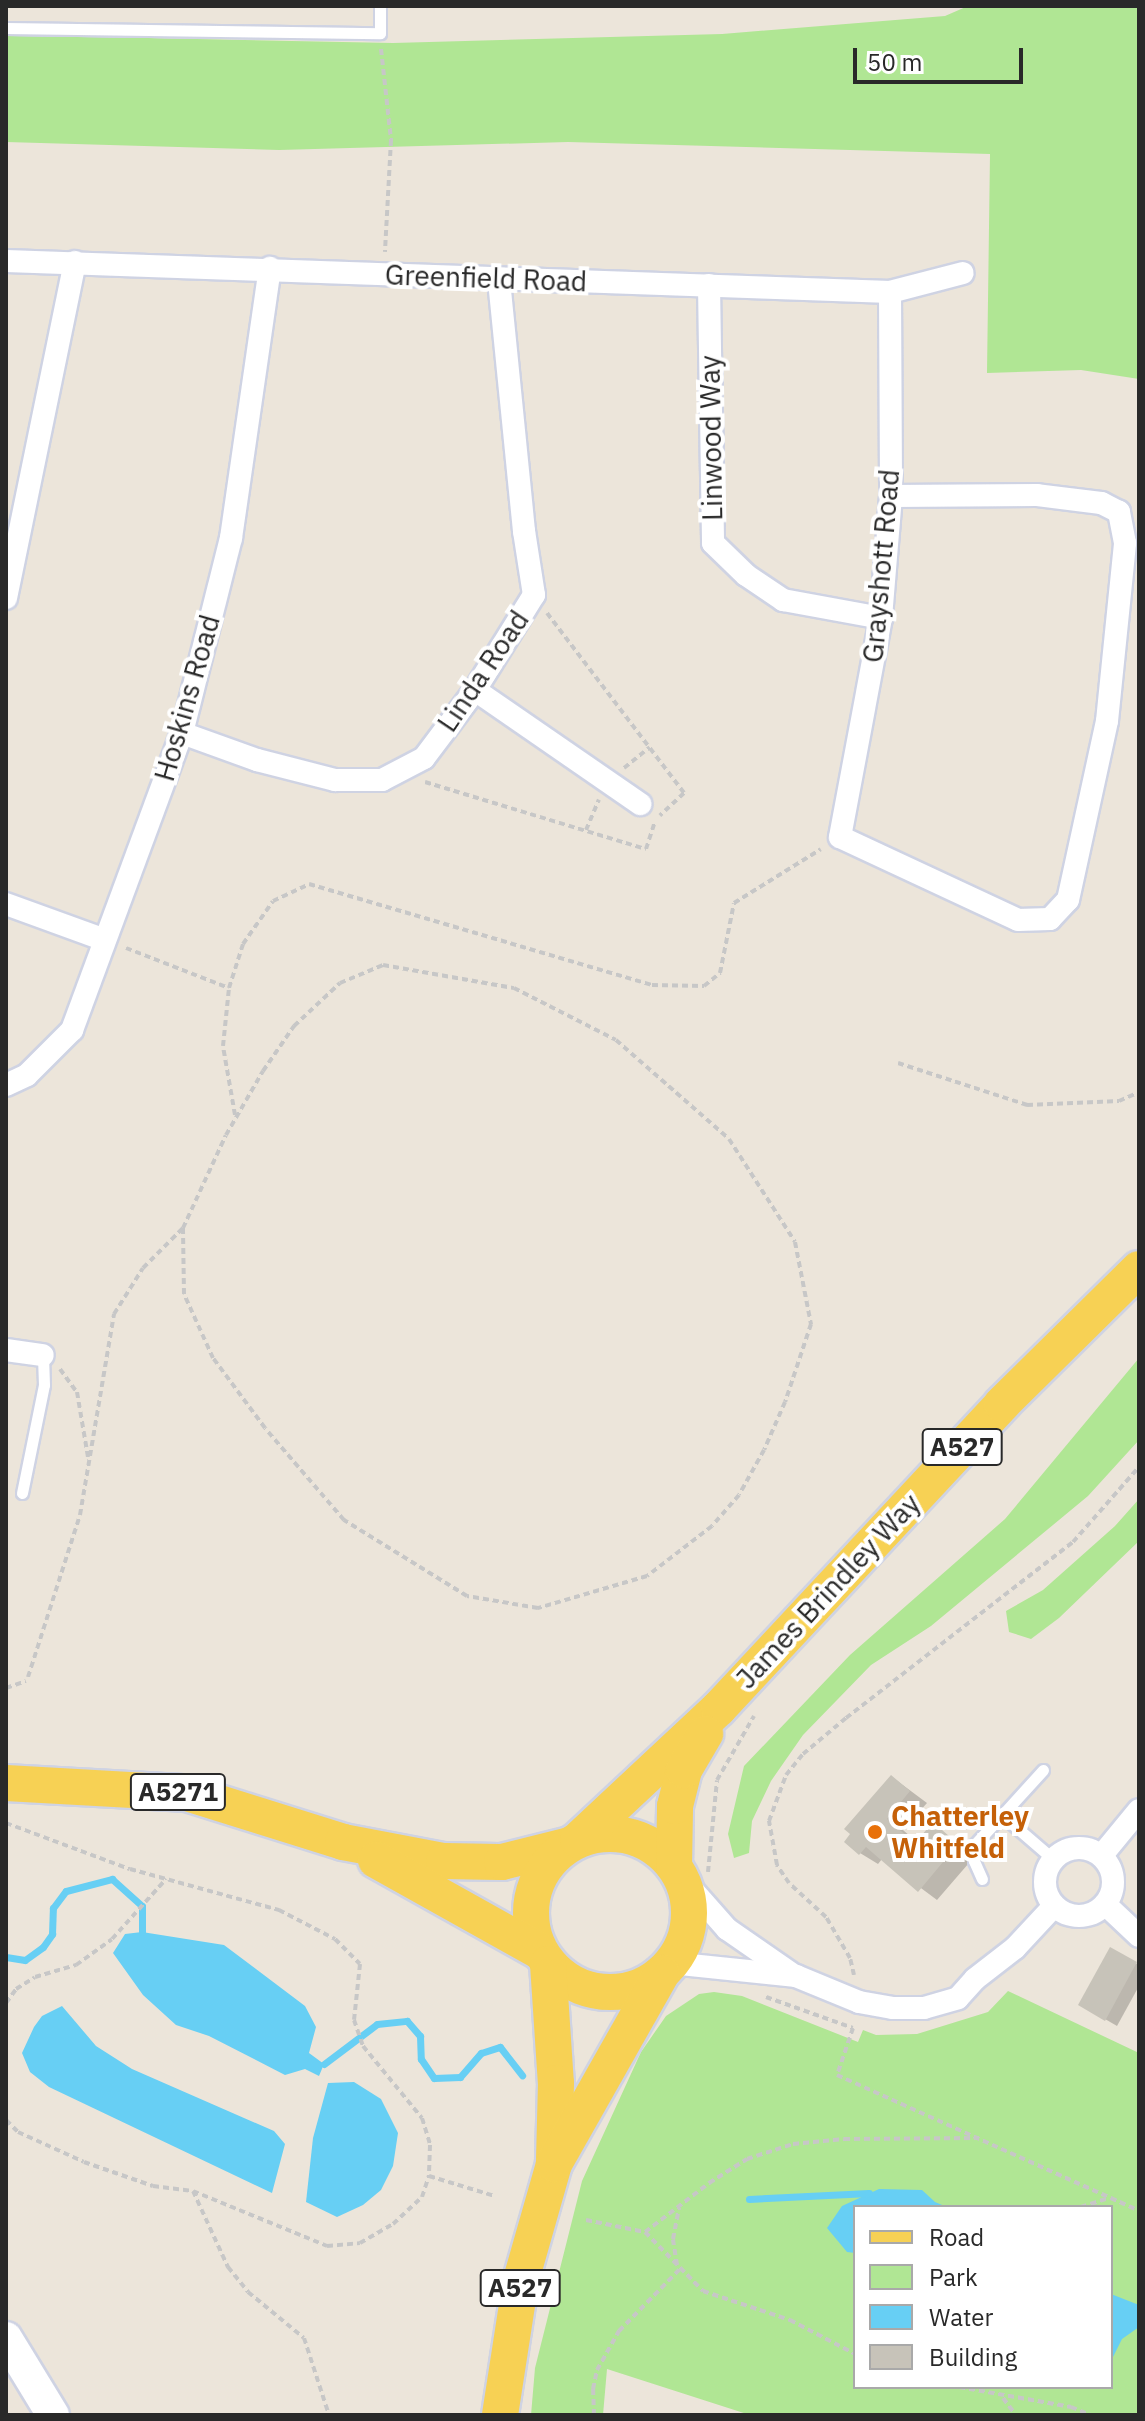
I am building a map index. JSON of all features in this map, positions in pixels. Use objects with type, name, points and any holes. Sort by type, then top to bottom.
[{"type":"main road","name":"James Brindley Way","points":[[572,1843],[719,1708],[1002,1404],[1139,1269]]},
{"type":"main road","name":"James Brindley Way","points":[[690,1877],[675,1806],[684,1770],[719,1708]]},
{"type":"main road","name":"A5271","points":[[6,1783],[187,1793],[343,1842],[444,1861],[502,1862],[572,1843]]},
{"type":"main road","points":[[572,1843],[603,1834],[635,1837],[658,1850],[690,1877]]},
{"type":"main road","name":"A5271","points":[[343,1842],[544,1958]]},
{"type":"main road","name":"A527","points":[[554,2164],[556,2083],[544,1958],[530,1910],[535,1883],[550,1861],[572,1843]]},
{"type":"main road","name":"A527","points":[[500,2415],[521,2280],[554,2164],[687,1933],[690,1877]]},
{"type":"main road","points":[[544,1958],[573,1984],[602,1992],[618,1992],[646,1984],[667,1968]]},
{"type":"street","name":"Greenfield Road","points":[[6,261],[890,292],[963,273]]},
{"type":"street","points":[[6,598],[75,262]]},
{"type":"street","name":"Hoskins Road","points":[[6,1085],[27,1075],[72,1030],[182,733],[231,538],[270,268]]},
{"type":"street","name":"Linda Road","points":[[182,733],[257,760],[335,780],[382,780],[424,758],[475,690],[534,595],[524,531],[499,280]]},
{"type":"street","name":"Linwood Way","points":[[709,285],[713,543],[746,575],[783,600],[881,618]]},
{"type":"street","name":"Grayshott Road","points":[[840,837],[881,618],[891,496],[890,292]]},
{"type":"street","points":[[840,837],[1018,920],[1050,919],[1068,900],[1107,721],[1125,543],[1119,512],[1101,503],[1037,495],[891,496]]},
{"type":"street","points":[[475,690],[640,804]]},
{"type":"street","points":[[6,904],[105,940]]},
{"type":"street","points":[[6,1350],[43,1355]]},
{"type":"street","points":[[1102,1855],[1139,1810]]},
{"type":"street","points":[[1077,1847],[1090,1848],[1102,1855],[1111,1868],[1113,1882],[1105,1904],[1093,1913],[1078,1916],[1054,1906],[1046,1893],[1044,1881],[1053,1859],[1077,1847]]},
{"type":"street","points":[[690,1877],[727,1929],[796,1976],[859,2002],[893,2008],[924,2008],[958,1998],[975,1979],[1015,1948],[1054,1906]]},
{"type":"street","points":[[1105,1904],[1139,1936]]},
{"type":"street","points":[[667,1968],[732,1967],[796,1976]]},
{"type":"street","points":[[6,2338],[53,2415]]},
{"type":"lane","points":[[6,28],[380,33],[380,6]]},
{"type":"lane","points":[[22,1493],[44,1385],[43,1355]]},
{"type":"lane","points":[[982,1879],[974,1861],[975,1844],[1043,1770]]},
{"type":"lane","points":[[1002,1815],[1053,1859]]},
{"type":"path","points":[[380,33],[391,140],[384,274]]},
{"type":"path","points":[[586,830],[607,782],[650,747]]},
{"type":"path","points":[[236,1118],[223,1046],[229,988],[243,944],[273,901],[309,884],[652,985],[704,986],[720,973],[734,903],[840,837]]},
{"type":"path","points":[[105,940],[229,988]]},
{"type":"path","points":[[6,1688],[27,1679],[80,1515],[114,1314],[143,1268],[183,1228],[236,1118],[294,1026],[340,983],[383,965],[514,988],[616,1040],[729,1139],[795,1242],[811,1324],[785,1402],[764,1450],[739,1495],[712,1526],[647,1576],[538,1608],[467,1596],[344,1520],[265,1428],[213,1358],[184,1294],[183,1228]]},
{"type":"path","points":[[898,1063],[1027,1105],[1119,1101],[1139,1092]]},
{"type":"path","points":[[43,1355],[71,1379],[77,1392],[89,1461]]},
{"type":"path","points":[[842,1976],[856,1982],[850,1958],[826,1917],[789,1883],[777,1865],[769,1821],[786,1775],[803,1754],[846,1718],[1073,1542],[1139,1467]]},
{"type":"path","points":[[690,1877],[707,1871],[717,1780],[742,1732],[759,1709]]},
{"type":"path","points":[[6,1823],[166,1879],[279,1910],[335,1939],[360,1964],[354,2020],[363,2046],[422,2118],[430,2145],[429,2176],[422,2197],[393,2224],[360,2243],[327,2246],[193,2191],[153,2186],[84,2162],[18,2132],[6,2120]]},
{"type":"path","points":[[6,2003],[16,1989],[35,1977],[76,1965],[112,1939],[166,1879]]},
{"type":"path","points":[[754,1992],[853,2028],[837,2075],[1139,2211]]},
{"type":"path","points":[[645,2232],[709,2183],[747,2159],[793,2144],[844,2139],[982,2138]]},
{"type":"path","points":[[429,2176],[495,2196]]},
{"type":"path","points":[[193,2191],[228,2267],[248,2292],[304,2338],[329,2415]]},
{"type":"path","points":[[1087,2205],[1110,2198]]},
{"type":"path","points":[[679,2208],[673,2239],[679,2267]]},
{"type":"path","points":[[586,2220],[645,2232],[703,2291],[790,2320],[853,2353]]},
{"type":"path","points":[[594,2415],[593,2389],[597,2370],[619,2331],[679,2267]]},
{"type":"path","points":[[978,2389],[1071,2407],[1091,2415]]},
{"type":"path","points":[[1002,2396],[1016,2415]]},
{"type":"green space","points":[[968,6],[1139,6],[1139,379],[1081,370],[987,373],[990,154],[568,142],[279,150],[6,142],[6,35],[393,43],[722,34],[945,16]]},
{"type":"green space","points":[[1139,1358],[1139,1440],[1088,1496],[931,1626],[871,1665],[803,1735],[771,1781],[752,1821],[749,1853],[734,1858],[728,1834],[744,1766],[850,1655],[1005,1519]]},
{"type":"green space","points":[[1139,1499],[1139,1541],[1059,1618],[1031,1639],[1009,1632],[1006,1611],[1043,1590],[1115,1526]]},
{"type":"green space","points":[[1008,1991],[1139,2053],[1139,2415],[750,2415],[607,2369],[603,2415],[531,2415],[535,2368],[582,2181],[641,2052],[666,2016],[699,1994],[714,1992],[742,1996],[858,2042],[863,2030],[876,2035],[917,2034],[988,2012]]},
{"type":"water","points":[[142,1932],[224,1945],[305,2006],[316,2027],[309,2053],[324,2064],[319,2076],[305,2069],[285,2075],[209,2036],[176,2025],[143,1995],[113,1953],[125,1934]]},
{"type":"water","points":[[62,2006],[96,2046],[132,2069],[274,2131],[285,2144],[272,2193],[49,2087],[30,2072],[22,2053],[34,2027],[42,2016]]},
{"type":"water","points":[[354,2082],[381,2099],[398,2133],[393,2166],[381,2190],[363,2205],[337,2217],[306,2202],[313,2138],[328,2083]]},
{"type":"water","points":[[879,2189],[922,2190],[942,2205],[853,2205],[853,2253],[847,2252],[827,2228],[842,2206]]},
{"type":"water","points":[[1113,2295],[1139,2305],[1139,2327],[1122,2339],[1113,2357]]},
{"type":"building","name":"Chatterley Whitfeld","points":[[891,1775],[910,1791],[887,1819],[915,1843],[933,1822],[958,1844],[918,1892],[866,1847],[859,1855],[844,1842],[850,1834],[844,1829]]},
{"type":"building","points":[[1110,1947],[1137,1962],[1105,2021],[1078,2005]]},
{"type":"waterway","points":[[6,1957],[25,1960],[43,1947],[52,1934],[53,1908],[66,1891],[112,1879],[142,1906],[142,1932]]},
{"type":"waterway","points":[[324,2064],[377,2024],[407,2021],[420,2036],[421,2059],[434,2078],[460,2077],[481,2053],[500,2047],[522,2075]]},
{"type":"waterway","points":[[749,2199],[869,2193]]},
{"type":"place","name":"Chatterley Whitfeld","points":[[875,1832]]}]
